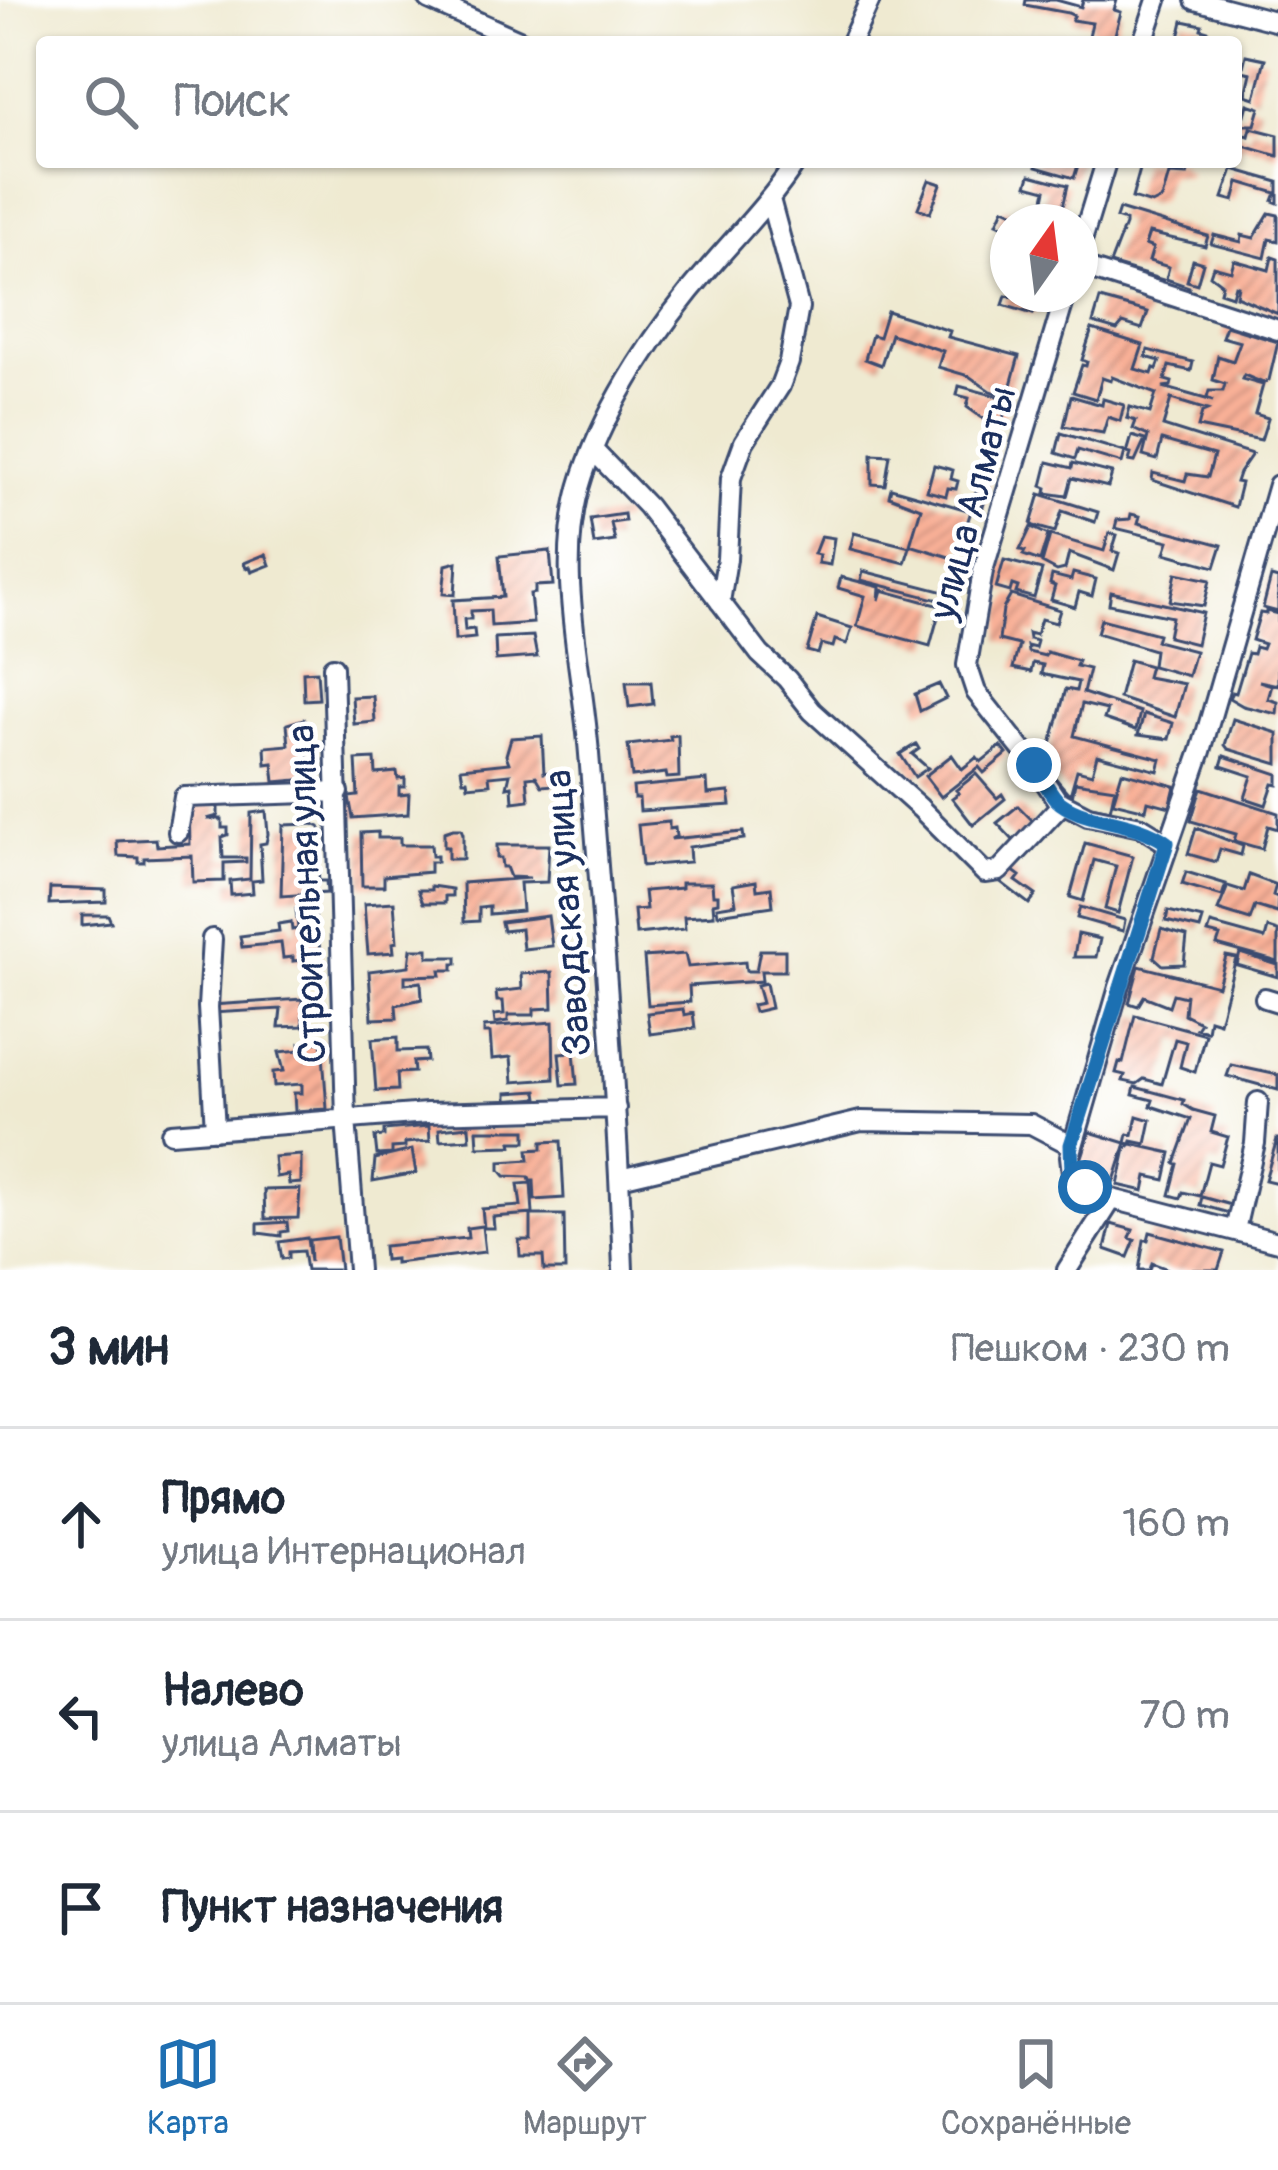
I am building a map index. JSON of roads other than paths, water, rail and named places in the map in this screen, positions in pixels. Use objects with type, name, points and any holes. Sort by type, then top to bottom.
[{"type":"street","points":[[429,0],[510,36]]},
{"type":"street","points":[[854,36],[870,0]]},
{"type":"street","points":[[1145,36],[1156,0]]},
{"type":"street","points":[[1195,0],[1278,22]]},
{"type":"street","points":[[1093,204],[1104,168]]},
{"type":"street","name":"Заводская улица","points":[[623,1270],[616,1108],[589,752],[567,552],[584,474],[659,331],[770,199],[782,172]]},
{"type":"street","points":[[720,602],[727,560],[730,478],[744,442],[784,374],[799,307],[770,199]]},
{"type":"street","points":[[1098,272],[1278,330]]},
{"type":"street","name":"улица Алматы","points":[[1061,312],[983,571],[968,665],[976,692],[1063,803]]},
{"type":"street","points":[[594,451],[647,506],[760,654],[788,679],[812,711],[985,873],[999,871],[1063,803],[1088,816],[1142,827],[1167,843]]},
{"type":"street","points":[[1278,485],[1274,512],[1201,751],[1071,1145],[1072,1173],[1085,1187],[1278,1242]]},
{"type":"street","name":"Строительная улица","points":[[333,667],[346,1119],[358,1270]]},
{"type":"street","points":[[178,832],[184,797],[339,792]]},
{"type":"street","points":[[212,939],[208,1007],[215,1130]]},
{"type":"street","points":[[1234,1230],[1255,1143],[1258,1102]]},
{"type":"street","name":"Строительная улица","points":[[172,1133],[427,1113],[616,1108]]},
{"type":"street","points":[[620,1178],[861,1121],[1031,1124],[1071,1145]]},
{"type":"street","points":[[1067,1270],[1112,1198]]}]
